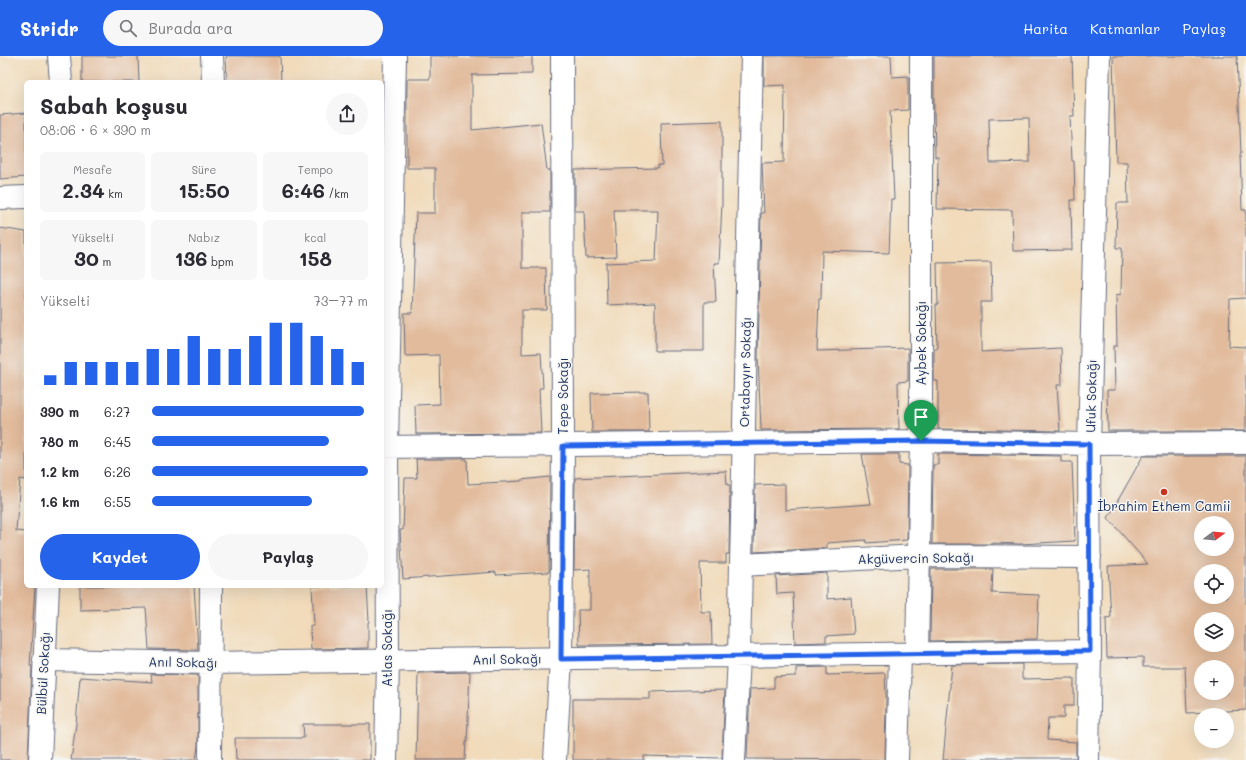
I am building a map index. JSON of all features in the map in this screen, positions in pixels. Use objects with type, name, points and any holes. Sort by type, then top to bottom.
[{"type":"street","points":[[59,56],[61,80]]},
{"type":"street","points":[[212,56],[213,80]]},
{"type":"street","name":"Atlas Sokağı","points":[[386,760],[388,660],[385,447],[395,56]]},
{"type":"street","name":"Tepe Sokağı","points":[[555,760],[561,659],[563,446],[562,56]]},
{"type":"street","name":"Ortabayır Sokağı","points":[[734,760],[740,656],[752,56]]},
{"type":"street","name":"Aybek Sokağı","points":[[897,760],[919,556],[921,441],[921,56]]},
{"type":"street","name":"Ufuk Sokağı","points":[[1088,760],[1090,651],[1089,444],[1099,56]]},
{"type":"street","points":[[0,198],[24,197]]},
{"type":"street","points":[[385,447],[921,441],[1089,444],[1246,443]]},
{"type":"street","name":"Akgüvercin Sokağı","points":[[741,565],[919,556],[1090,557]]},
{"type":"street","name":"Bülbül Sokağı","points":[[40,760],[48,588]]},
{"type":"street","points":[[210,760],[212,588]]},
{"type":"street","name":"Anıl Sokağı","points":[[44,660],[211,663],[1090,651]]},
{"type":"building","points":[[82,56],[138,56],[139,80],[82,80]]},
{"type":"building","points":[[226,56],[280,56],[281,80],[227,80]]},
{"type":"building","points":[[430,56],[532,56],[532,74],[472,75],[472,130],[541,123],[547,170],[550,170],[550,212],[522,212],[522,268],[546,268],[547,310],[522,310],[522,354],[541,353],[543,388],[539,388],[541,433],[416,434],[415,405],[440,404],[439,355],[405,356],[404,313],[412,313],[416,213],[435,213],[435,168],[407,168],[407,79],[430,79]]},
{"type":"building","points":[[764,56],[891,56],[892,77],[908,76],[908,110],[890,111],[894,199],[891,199],[889,253],[822,251],[821,299],[819,299],[817,351],[908,348],[908,381],[898,382],[899,429],[761,430],[758,356],[761,213],[764,213],[762,163],[784,162],[785,85],[764,86]]},
{"type":"building","points":[[934,56],[1072,56],[1074,116],[1070,116],[1072,161],[1074,161],[1075,200],[1071,200],[1072,250],[1013,251],[1012,210],[937,209],[938,157],[935,157]],"holes":[[[1029,118],[1030,162],[990,163],[989,119]]]},
{"type":"building","points":[[1113,56],[1237,56],[1242,210],[1246,210],[1246,298],[1230,299],[1229,346],[1246,347],[1246,431],[1108,431],[1107,390],[1115,390],[1114,346],[1117,346],[1116,295],[1121,294],[1122,248],[1116,248],[1117,203],[1128,203],[1127,162],[1116,162]]},
{"type":"building","points":[[24,113],[24,177],[0,179],[0,115]]},
{"type":"building","points":[[722,121],[722,204],[719,263],[714,263],[716,302],[704,302],[704,351],[655,351],[655,303],[607,305],[606,263],[656,261],[658,210],[614,210],[616,257],[586,258],[584,211],[575,211],[575,170],[658,168],[658,165],[662,165],[661,123]]},
{"type":"building","points":[[0,228],[24,232],[24,480],[20,479],[16,531],[24,532],[24,588],[35,588],[30,666],[32,666],[28,760],[0,760]]},
{"type":"building","points":[[991,262],[992,302],[981,302],[981,352],[1061,348],[1062,385],[1057,385],[1060,431],[938,429],[938,381],[934,381],[934,348],[937,348],[937,263]]},
{"type":"building","points":[[648,392],[649,432],[592,432],[591,393]]},
{"type":"building","points":[[862,454],[899,454],[899,464],[908,465],[907,540],[866,543],[866,540],[827,543],[827,548],[754,552],[755,485],[785,484],[785,510],[871,504]]},
{"type":"building","points":[[938,454],[1061,456],[1061,462],[1072,462],[1075,541],[1020,544],[932,544],[933,465],[938,465]]},
{"type":"building","points":[[1143,456],[1246,456],[1246,710],[1234,711],[1234,708],[1194,708],[1194,713],[1187,713],[1185,667],[1143,667],[1143,657],[1107,658],[1106,618],[1111,617],[1108,566],[1148,564],[1108,518]]},
{"type":"building","points":[[416,459],[467,459],[468,484],[521,481],[550,477],[549,572],[496,575],[496,572],[403,579],[400,530],[403,530],[405,478],[417,478]]},
{"type":"building","points":[[726,471],[727,485],[730,485],[729,554],[726,554],[726,563],[700,563],[701,612],[711,612],[712,644],[579,645],[578,610],[590,610],[590,569],[574,570],[575,478]]},
{"type":"building","points":[[931,569],[993,569],[992,593],[1039,595],[1037,639],[930,641]]},
{"type":"building","points":[[827,573],[827,599],[851,597],[854,634],[826,636],[826,642],[795,643],[793,593],[777,594],[776,576]]},
{"type":"building","points":[[80,588],[194,588],[198,650],[149,649],[146,608],[80,610]]},
{"type":"building","points":[[312,588],[367,588],[369,622],[368,648],[311,649],[310,626],[314,626]]},
{"type":"building","points":[[1022,664],[1022,679],[1074,678],[1074,706],[1064,706],[1064,718],[1048,718],[1047,740],[1076,742],[1076,758],[982,758],[982,760],[943,760],[952,665]]},
{"type":"building","points":[[827,667],[827,675],[885,673],[885,760],[747,759],[750,689],[774,688],[774,677],[796,676],[796,668]]},
{"type":"building","points":[[470,672],[465,760],[416,760],[418,673]]},
{"type":"building","points":[[151,674],[198,675],[198,746],[196,760],[71,760],[80,677],[152,682]]},
{"type":"building","points":[[725,690],[722,758],[644,756],[644,760],[573,760],[573,699],[650,699],[650,692]]},
{"type":"building","points":[[303,724],[370,724],[370,760],[236,760],[235,738],[304,738]]},
{"type":"place","name":"İbrahim Ethem Camii","points":[[1164,492]]},
{"type":"route","points":[[921,441],[1089,444],[1090,651],[561,659],[563,446],[921,441]]}]
